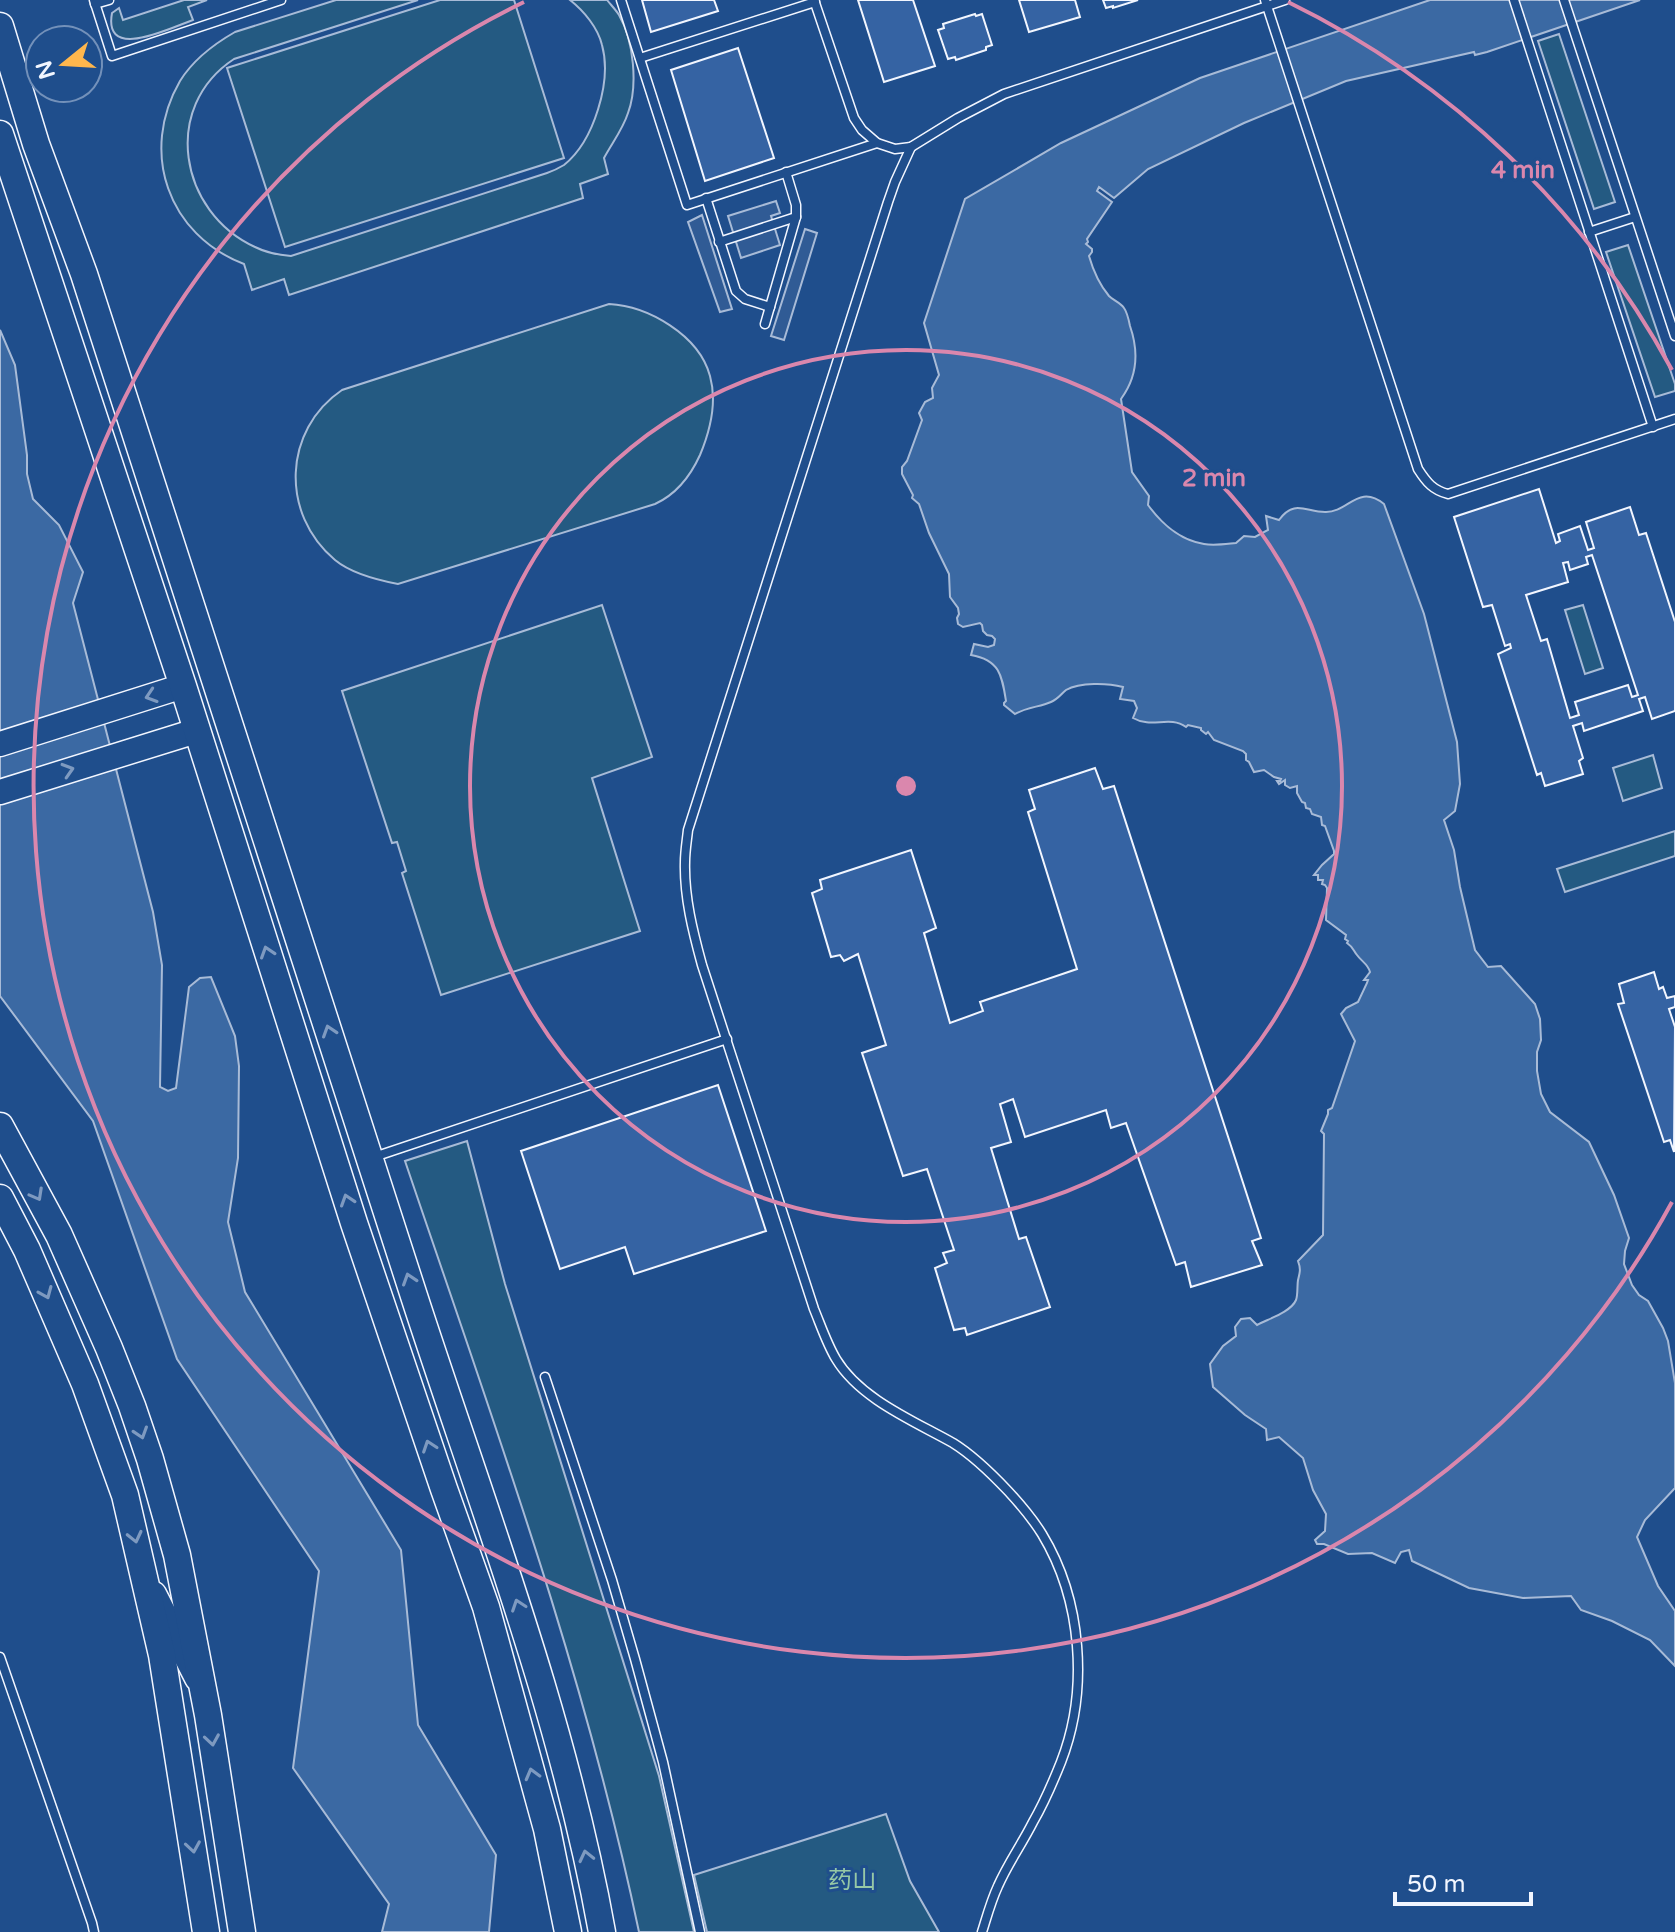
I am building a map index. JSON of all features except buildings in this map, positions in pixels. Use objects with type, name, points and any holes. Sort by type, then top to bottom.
[{"type":"main road","points":[[0,26],[36,144],[89,289],[426,1333],[522,1618],[583,1841],[602,1932]]},
{"type":"main road","points":[[0,66],[36,144]]},
{"type":"main road","points":[[0,134],[183,686],[354,1223],[486,1607]]},
{"type":"main road","points":[[0,744],[183,686]]},
{"type":"main road","points":[[0,792],[196,731]]},
{"type":"main road","points":[[0,1126],[59,1235],[132,1406],[150,1459],[177,1555],[242,1932]]},
{"type":"main road","points":[[0,1198],[27,1250],[85,1384],[125,1495],[162,1655],[206,1932]]},
{"type":"main road","points":[[426,1333],[486,1607],[547,1829],[568,1932]]},
{"type":"main road","points":[[143,1574],[202,1688]]},
{"type":"lane","points":[[109,0],[94,2],[112,56],[281,0]]},
{"type":"lane","points":[[621,0],[687,205],[877,143]]},
{"type":"lane","points":[[640,58],[815,1],[854,118],[877,143],[895,149],[911,147],[967,112],[1004,94],[1266,3],[1285,0]]},
{"type":"lane","points":[[1514,0],[1653,427]]},
{"type":"lane","points":[[1564,0],[1675,336]]},
{"type":"lane","points":[[1266,3],[1418,469],[1426,482],[1436,491],[1448,494],[1675,419]]},
{"type":"lane","points":[[911,147],[888,202],[688,830],[684,863],[693,932],[814,1309],[837,1361],[854,1382],[902,1415],[955,1444],[996,1479],[1042,1534],[1067,1594],[1075,1626],[1078,1658],[1073,1723],[1062,1760],[998,1886],[982,1932]]},
{"type":"lane","points":[[765,324],[796,217],[796,205],[786,172]]},
{"type":"lane","points":[[706,198],[736,291],[745,299],[770,307]]},
{"type":"lane","points":[[719,242],[796,217]]},
{"type":"lane","points":[[1589,232],[1635,217]]},
{"type":"lane","points":[[370,1158],[727,1039]]},
{"type":"lane","points":[[545,1377],[635,1659],[663,1762],[700,1932]]},
{"type":"lane","points":[[0,1657],[4,1685],[94,1932]]},
{"type":"green space","points":[[184,0],[207,0],[188,7],[193,20],[155,34],[128,39],[118,36],[112,28],[112,13],[119,8],[123,20]]},
{"type":"green space","points":[[336,0],[418,0],[234,59],[211,79],[196,104],[189,130],[189,158],[196,185],[209,210],[229,231],[259,249],[291,256],[564,165],[575,154],[592,126],[604,76],[602,45],[597,32],[570,0],[607,0],[618,13],[631,50],[634,77],[631,102],[623,125],[604,158],[608,174],[580,184],[583,198],[289,295],[284,279],[252,290],[244,264],[218,251],[196,233],[180,212],[168,188],[162,162],[162,135],[168,108],[180,81],[191,66],[227,37]]},
{"type":"green space","points":[[440,0],[514,0],[564,158],[285,247],[227,68]]},
{"type":"green space","points":[[1559,34],[1615,202],[1594,209],[1538,41]]},
{"type":"green space","points":[[1628,245],[1675,384],[1675,391],[1655,397],[1606,252]]},
{"type":"green space","points":[[609,304],[640,310],[670,325],[695,348],[710,376],[713,406],[704,446],[687,478],[670,495],[655,504],[398,584],[349,569],[335,560],[317,541],[297,497],[299,449],[308,427],[323,407],[342,390]]},
{"type":"green space","points":[[602,605],[652,757],[592,778],[640,931],[441,995],[402,873],[406,871],[397,842],[392,843],[342,691]]},
{"type":"green space","points":[[1583,605],[1603,668],[1585,674],[1565,610]]},
{"type":"green space","points":[[1653,755],[1662,788],[1623,801],[1613,768]]},
{"type":"green space","points":[[1675,831],[1675,856],[1565,892],[1557,869]]},
{"type":"green space","points":[[467,1141],[505,1284],[659,1776],[694,1932],[639,1932],[591,1736],[534,1543],[405,1161]]},
{"type":"green space","name":"药山","points":[[886,1814],[910,1881],[939,1932],[707,1932],[694,1875]]},
{"type":"shaded area","points":[[1430,0],[1640,0],[1487,52],[1475,55],[1474,52],[1346,81],[1244,123],[1148,169],[1114,198],[1099,187],[1097,191],[1112,202],[1086,244],[1092,249],[1089,256],[1099,282],[1109,296],[1123,306],[1128,317],[1135,345],[1135,364],[1131,382],[1121,399],[1132,472],[1149,496],[1148,505],[1165,525],[1195,542],[1208,545],[1236,543],[1244,536],[1255,537],[1268,530],[1266,516],[1279,520],[1295,508],[1333,511],[1367,497],[1384,504],[1424,614],[1457,742],[1460,784],[1455,811],[1444,820],[1454,850],[1475,950],[1488,967],[1501,966],[1535,1004],[1540,1019],[1537,1071],[1541,1094],[1550,1112],[1589,1142],[1614,1195],[1629,1238],[1624,1264],[1632,1285],[1648,1301],[1668,1341],[1675,1383],[1675,1488],[1645,1520],[1637,1537],[1658,1586],[1675,1611],[1675,1666],[1650,1640],[1581,1610],[1571,1596],[1523,1598],[1469,1588],[1412,1561],[1409,1550],[1401,1552],[1395,1563],[1372,1553],[1348,1554],[1317,1544],[1315,1540],[1325,1531],[1326,1514],[1313,1490],[1303,1458],[1279,1437],[1267,1440],[1266,1429],[1213,1387],[1210,1364],[1223,1346],[1236,1336],[1235,1327],[1241,1319],[1250,1318],[1257,1325],[1293,1304],[1297,1298],[1300,1273],[1298,1261],[1323,1235],[1324,1134],[1321,1131],[1355,1041],[1341,1014],[1358,1002],[1368,980],[1364,980],[1370,972],[1347,943],[1346,935],[1326,920],[1327,888],[1322,884],[1323,880],[1318,880],[1318,875],[1314,875],[1334,851],[1321,817],[1306,808],[1297,793],[1297,786],[1290,788],[1285,785],[1285,780],[1279,784],[1277,781],[1281,779],[1264,770],[1254,772],[1243,751],[1214,740],[1201,728],[1133,718],[1137,708],[1134,701],[1120,699],[1123,687],[1086,684],[1066,690],[1051,702],[1015,714],[1004,705],[1005,692],[998,670],[981,657],[971,655],[974,644],[988,647],[994,645],[995,639],[983,631],[980,623],[963,627],[958,624],[958,608],[950,597],[949,574],[919,504],[912,498],[902,474],[902,467],[922,420],[919,413],[925,402],[933,398],[932,388],[939,375],[924,323],[965,199],[1061,143],[1200,78]]},
{"type":"shaded area","points":[[776,201],[780,213],[771,216],[780,245],[741,258],[728,216]]},
{"type":"shaded area","points":[[702,215],[732,309],[720,312],[688,222]]},
{"type":"shaded area","points":[[805,229],[817,233],[784,340],[771,336]]},
{"type":"shaded area","points":[[0,330],[15,365],[27,474],[33,499],[59,525],[83,572],[73,603],[153,912],[162,965],[160,1087],[168,1091],[176,1088],[189,987],[200,978],[211,977],[235,1036],[239,1066],[238,1158],[228,1222],[245,1292],[401,1550],[418,1725],[496,1855],[489,1932],[382,1932],[389,1904],[293,1768],[319,1571],[177,1359],[93,1121],[0,996]]}]
